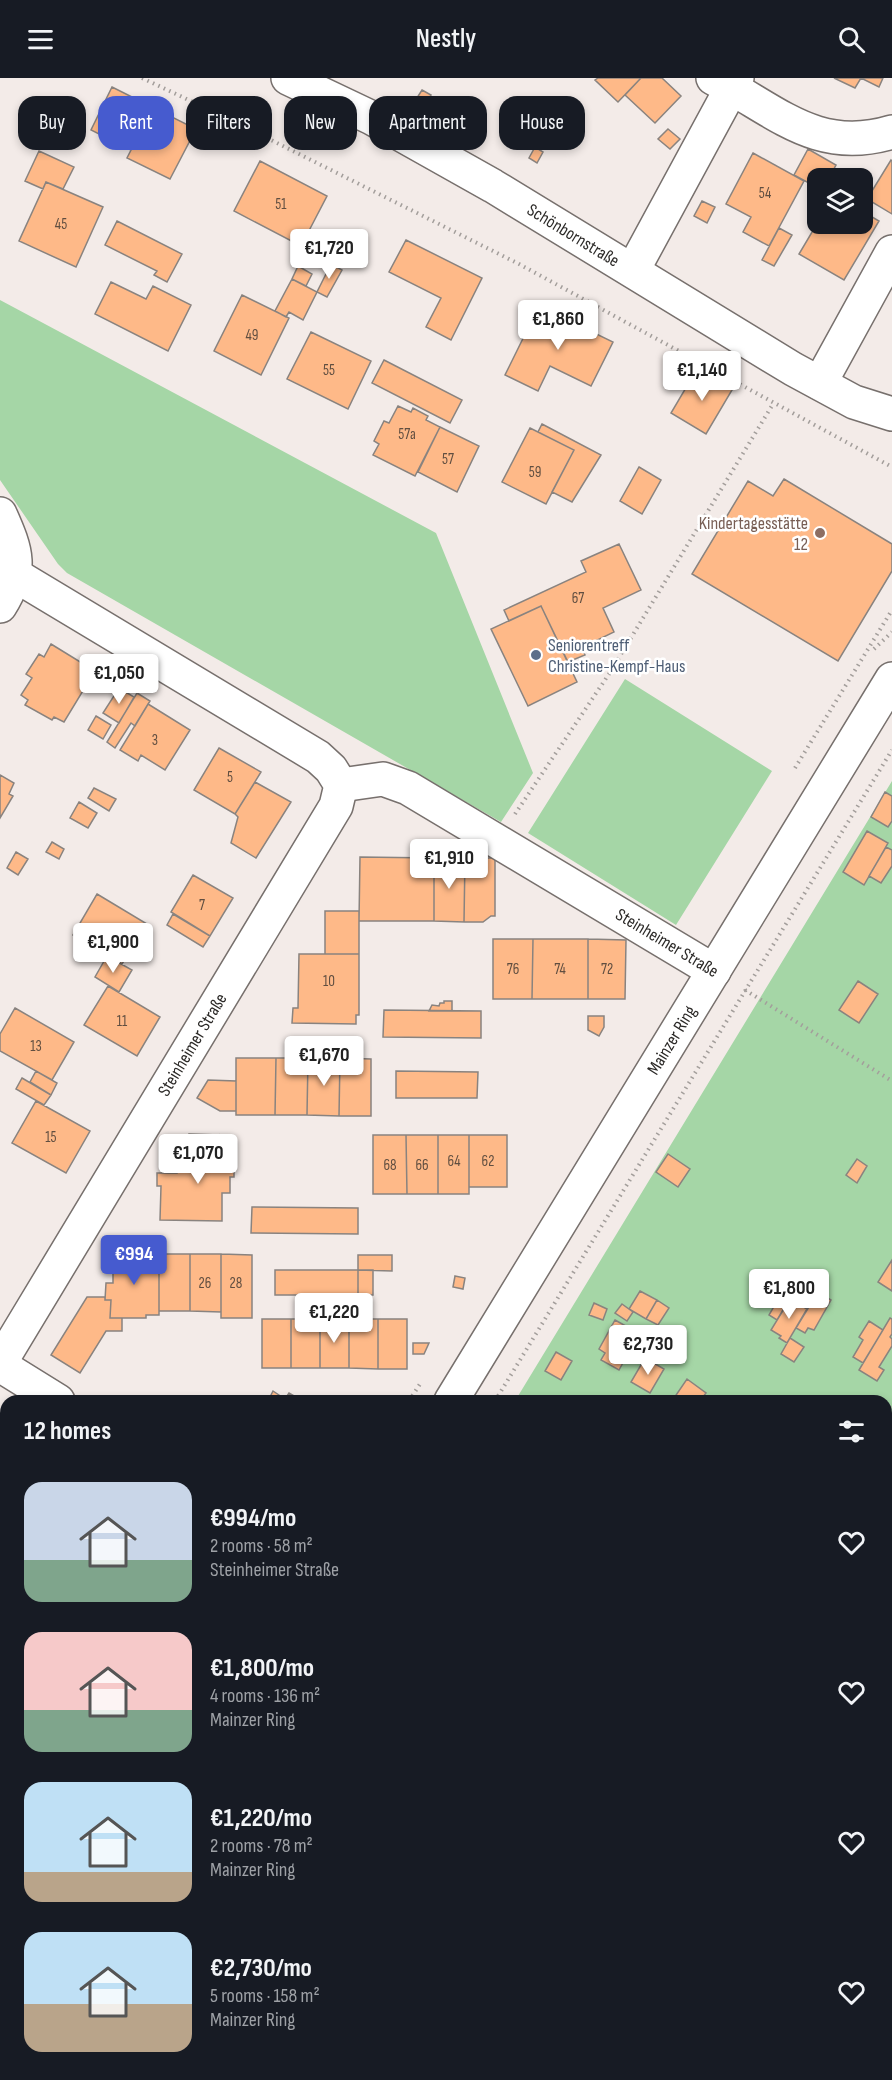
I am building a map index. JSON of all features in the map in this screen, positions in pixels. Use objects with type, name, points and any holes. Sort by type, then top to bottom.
[{"type":"street","name":"Schönbornstraße","points":[[288,78],[326,86],[372,118],[494,186],[793,369],[854,402],[892,414]]},
{"type":"street","points":[[633,270],[727,81],[794,125],[817,134],[847,139],[892,132]]},
{"type":"street","points":[[820,383],[892,252]]},
{"type":"street","name":"Schönbornstraße","points":[[854,402],[892,437]]},
{"type":"street","points":[[0,514],[14,559],[0,606]]},
{"type":"street","points":[[14,559],[318,756],[331,769],[340,785]]},
{"type":"street","name":"Mainzer Ring","points":[[455,1395],[892,679]]},
{"type":"street","name":"Steinheimer Straße","points":[[0,1364],[336,806],[340,785],[383,779],[396,782],[714,971]]},
{"type":"street","points":[[0,1364],[49,1395]]},
{"type":"path","points":[[142,78],[519,264],[892,467]]},
{"type":"path","points":[[496,842],[609,674],[773,404]]},
{"type":"path","points":[[855,670],[892,610]]},
{"type":"path","points":[[499,1395],[892,750]]},
{"type":"path","name":"Steinheimer Straße","points":[[714,971],[892,1081]]},
{"type":"green space","points":[[0,300],[436,533],[533,773],[501,822],[67,573],[58,564],[0,480]]},
{"type":"green space","points":[[625,679],[772,771],[676,925],[528,833]]},
{"type":"green space","points":[[892,781],[892,1395],[519,1395]]},
{"type":"building","points":[[598,78],[641,78],[618,102],[595,80]]},
{"type":"building","points":[[641,78],[662,78],[681,96],[655,123],[625,95]]},
{"type":"building","points":[[834,78],[861,78],[855,88]]},
{"type":"building","points":[[861,78],[883,78],[879,87]]},
{"type":"building","points":[[112,87],[130,96],[108,96]]},
{"type":"building","points":[[422,90],[431,95],[430,96],[418,96]]},
{"type":"building","points":[[98,116],[98,134],[91,130]]},
{"type":"building","points":[[174,118],[186,124],[186,148],[170,179],[127,158],[131,150],[174,150]]},
{"type":"building","points":[[668,129],[680,139],[670,149],[658,139]]},
{"type":"building","points":[[808,149],[836,165],[834,168],[807,168],[807,182],[794,175]]},
{"type":"building","points":[[533,150],[543,152],[537,163],[529,158]]},
{"type":"building","points":[[39,151],[74,167],[63,189],[46,182],[43,189],[25,181]]},
{"type":"building","points":[[753,153],[804,181],[769,246],[743,232],[751,217],[726,204]]},
{"type":"building","points":[[891,160],[892,214],[873,203],[873,189]]},
{"type":"building","points":[[260,161],[327,196],[301,246],[234,211]]},
{"type":"building","points":[[46,182],[103,207],[76,267],[19,241]]},
{"type":"building","points":[[702,201],[715,207],[707,223],[694,216]]},
{"type":"building","points":[[873,217],[879,221],[873,231]]},
{"type":"building","points":[[117,221],[182,254],[167,282],[154,275],[157,271],[105,245]]},
{"type":"building","points":[[779,228],[792,235],[774,266],[762,260]]},
{"type":"building","points":[[811,234],[871,234],[844,280],[799,254]]},
{"type":"building","points":[[406,240],[482,278],[451,340],[426,327],[441,298],[389,272]]},
{"type":"building","points":[[331,264],[342,270],[327,297],[317,292]]},
{"type":"building","points":[[298,266],[312,274],[306,286],[292,279]]},
{"type":"building","points":[[292,279],[317,292],[303,320],[289,312],[286,317],[275,311]]},
{"type":"building","points":[[111,282],[146,299],[153,286],[191,305],[168,351],[95,314]]},
{"type":"building","points":[[242,295],[289,318],[261,375],[214,351]]},
{"type":"building","points":[[539,306],[613,342],[591,386],[550,366],[538,391],[505,375]]},
{"type":"building","points":[[311,332],[371,361],[348,409],[287,379]]},
{"type":"building","points":[[384,360],[462,400],[450,423],[372,383]]},
{"type":"building","points":[[697,369],[732,390],[706,434],[671,413]]},
{"type":"building","points":[[398,406],[411,412],[413,408],[428,416],[426,420],[440,427],[415,476],[373,455],[379,444],[374,441],[384,421],[389,423]]},
{"type":"building","points":[[542,424],[601,455],[572,502],[552,492],[574,450],[538,432]]},
{"type":"building","points":[[440,427],[479,446],[457,492],[418,472]]},
{"type":"building","points":[[530,428],[574,450],[546,504],[502,482]]},
{"type":"building","points":[[639,467],[661,480],[642,514],[620,501]]},
{"type":"building","points":[[784,479],[892,544],[892,571],[838,661],[692,574],[748,481],[773,496]]},
{"type":"building","points":[[619,544],[641,590],[603,608],[614,632],[581,648],[585,655],[568,662],[541,606],[509,621],[504,610],[586,572],[581,561]]},
{"type":"building","points":[[541,606],[577,682],[528,706],[491,629]]},
{"type":"building","points":[[51,644],[95,671],[64,722],[54,717],[52,720],[25,705],[28,700],[21,695],[32,678],[26,674],[39,654],[44,657]]},
{"type":"building","points":[[119,688],[134,697],[119,723],[103,713]]},
{"type":"building","points":[[137,693],[150,701],[135,726],[131,723],[115,748],[107,742]]},
{"type":"building","points":[[148,704],[190,730],[165,770],[141,755],[138,761],[120,750]]},
{"type":"building","points":[[96,716],[111,725],[103,739],[88,730]]},
{"type":"building","points":[[219,748],[261,772],[235,814],[194,790]]},
{"type":"building","points":[[0,775],[14,783],[9,794],[13,796],[0,818]]},
{"type":"building","points":[[255,782],[291,802],[256,858],[231,843],[238,817],[235,814]]},
{"type":"building","points":[[94,788],[116,799],[109,811],[88,798]]},
{"type":"building","points":[[885,792],[892,796],[892,821],[888,827],[871,817]]},
{"type":"building","points":[[79,802],[97,813],[88,828],[70,818]]},
{"type":"building","points":[[867,831],[888,843],[864,885],[843,872]]},
{"type":"building","points":[[52,842],[64,849],[59,859],[46,852]]},
{"type":"building","points":[[886,847],[892,850],[892,866],[881,883],[869,876]]},
{"type":"building","points":[[16,852],[28,859],[18,875],[7,868]]},
{"type":"building","points":[[360,857],[434,858],[434,921],[359,921]]},
{"type":"building","points":[[434,858],[465,858],[464,922],[434,921]]},
{"type":"building","points":[[465,858],[495,858],[495,916],[483,922],[464,922]]},
{"type":"building","points":[[193,875],[233,898],[210,936],[171,912]]},
{"type":"building","points":[[97,894],[147,924],[122,964],[73,935]]},
{"type":"building","points":[[325,911],[359,911],[359,954],[325,954]]},
{"type":"building","points":[[173,914],[210,936],[203,947],[167,925]]},
{"type":"building","points":[[493,939],[533,939],[532,999],[493,999]]},
{"type":"building","points":[[533,939],[588,939],[588,999],[532,999]]},
{"type":"building","points":[[588,939],[626,940],[625,999],[588,999]]},
{"type":"building","points":[[299,954],[359,954],[359,1015],[356,1015],[356,1024],[292,1023],[293,1008],[298,1008]]},
{"type":"building","points":[[107,956],[132,970],[119,992],[95,977]]},
{"type":"building","points":[[858,981],[878,994],[859,1023],[839,1010]]},
{"type":"building","points":[[108,986],[160,1017],[137,1056],[84,1025]]},
{"type":"building","points":[[444,1001],[452,1001],[452,1011],[429,1011],[432,1005],[439,1006]]},
{"type":"building","points":[[15,1008],[74,1042],[52,1080],[0,1051],[0,1034]]},
{"type":"building","points":[[384,1010],[481,1011],[481,1038],[383,1037]]},
{"type":"building","points":[[588,1016],[604,1016],[604,1027],[599,1036],[588,1030]]},
{"type":"building","points":[[236,1058],[276,1058],[275,1115],[236,1115]]},
{"type":"building","points":[[276,1058],[308,1058],[307,1115],[275,1115]]},
{"type":"building","points":[[308,1058],[340,1058],[339,1116],[307,1115]]},
{"type":"building","points":[[340,1058],[371,1059],[371,1116],[339,1116]]},
{"type":"building","points":[[36,1071],[57,1083],[51,1095],[30,1082]]},
{"type":"building","points":[[396,1071],[478,1072],[477,1098],[396,1098]]},
{"type":"building","points":[[22,1078],[51,1095],[44,1105],[16,1089]]},
{"type":"building","points":[[208,1080],[236,1081],[236,1111],[220,1111],[197,1098]]},
{"type":"building","points":[[36,1101],[90,1131],[66,1173],[12,1143]]},
{"type":"building","points":[[189,1134],[220,1135],[219,1152],[189,1151]]},
{"type":"building","points":[[220,1135],[234,1143],[234,1177],[230,1177],[230,1193],[222,1193],[222,1221],[160,1220],[161,1186],[157,1186],[157,1173],[177,1173],[177,1151],[219,1152]]},
{"type":"building","points":[[373,1135],[406,1135],[407,1194],[373,1194]]},
{"type":"building","points":[[406,1135],[438,1135],[438,1194],[407,1194]]},
{"type":"building","points":[[438,1135],[469,1135],[469,1194],[438,1194]]},
{"type":"building","points":[[469,1135],[507,1135],[507,1187],[469,1187]]},
{"type":"building","points":[[668,1154],[690,1169],[678,1187],[656,1172]]},
{"type":"building","points":[[857,1159],[867,1166],[857,1183],[846,1175]]},
{"type":"building","points":[[252,1207],[358,1208],[358,1234],[251,1233]]},
{"type":"building","points":[[113,1254],[159,1254],[159,1315],[146,1315],[146,1318],[110,1318],[111,1300],[105,1300],[106,1283],[113,1283]]},
{"type":"building","points":[[159,1254],[190,1254],[190,1311],[159,1311]]},
{"type":"building","points":[[190,1254],[221,1254],[221,1312],[190,1311]]},
{"type":"building","points":[[221,1254],[252,1255],[252,1318],[221,1318]]},
{"type":"building","points":[[358,1255],[392,1255],[392,1271],[358,1270]]},
{"type":"building","points":[[892,1260],[892,1291],[878,1282]]},
{"type":"building","points":[[275,1270],[358,1270],[358,1295],[275,1295]]},
{"type":"building","points":[[358,1270],[373,1270],[373,1295],[358,1295]]},
{"type":"building","points":[[455,1276],[465,1278],[463,1289],[453,1287]]},
{"type":"building","points":[[781,1288],[792,1295],[777,1320],[769,1315],[776,1303],[773,1301]]},
{"type":"building","points":[[640,1291],[657,1300],[646,1319],[629,1309]]},
{"type":"building","points":[[818,1292],[831,1300],[814,1330],[808,1328],[805,1333],[796,1328]]},
{"type":"building","points":[[87,1297],[105,1297],[105,1300],[111,1300],[110,1318],[122,1318],[122,1331],[106,1331],[80,1373],[51,1355]]},
{"type":"building","points":[[790,1299],[807,1309],[787,1343],[771,1330]]},
{"type":"building","points":[[657,1300],[669,1308],[658,1325],[646,1319]]},
{"type":"building","points":[[594,1303],[607,1309],[603,1320],[589,1315]]},
{"type":"building","points":[[622,1304],[633,1312],[627,1321],[615,1313]]},
{"type":"building","points":[[890,1318],[892,1319],[890,1337],[892,1346],[879,1367],[884,1370],[877,1381],[859,1370]]},
{"type":"building","points":[[262,1319],[291,1319],[291,1368],[262,1368]]},
{"type":"building","points":[[291,1319],[320,1319],[320,1368],[291,1368]]},
{"type":"building","points":[[320,1319],[349,1319],[349,1368],[320,1368]]},
{"type":"building","points":[[349,1319],[378,1319],[378,1369],[349,1368]]},
{"type":"building","points":[[378,1319],[407,1319],[407,1369],[378,1369]]},
{"type":"building","points":[[615,1320],[633,1330],[625,1344],[631,1348],[619,1370],[601,1360],[605,1353],[599,1349]]},
{"type":"building","points":[[869,1321],[883,1330],[863,1363],[853,1357],[863,1340],[859,1337]]},
{"type":"building","points":[[790,1338],[804,1347],[794,1362],[781,1354]]},
{"type":"building","points":[[413,1343],[429,1343],[424,1354],[413,1354]]},
{"type":"building","points":[[556,1352],[572,1361],[561,1380],[545,1371]]},
{"type":"building","points":[[645,1358],[664,1369],[650,1393],[631,1382]]},
{"type":"building","points":[[687,1379],[706,1393],[704,1395],[676,1395]]},
{"type":"place","name":"Kindertagesstätte 12","points":[[820,533]]},
{"type":"place","name":"Seniorentreff Christine-Kempf-Haus","points":[[536,655]]}]
